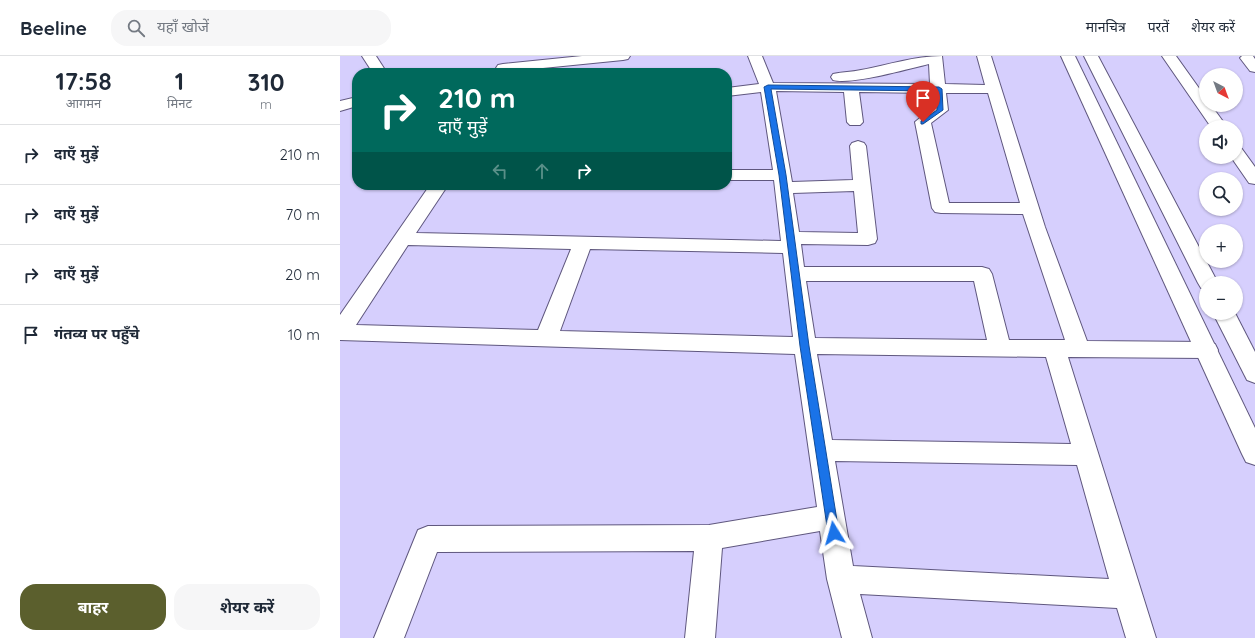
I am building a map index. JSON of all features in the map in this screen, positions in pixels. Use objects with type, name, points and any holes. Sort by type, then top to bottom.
[{"type":"street","points":[[369,56],[377,68]]},
{"type":"street","points":[[502,67],[570,59],[623,56]]},
{"type":"street","points":[[755,56],[768,87],[783,182],[805,346],[841,580],[857,638]]},
{"type":"street","points":[[984,56],[1030,209],[1067,349],[1086,454],[1141,638]]},
{"type":"street","points":[[1068,56],[1255,454]]},
{"type":"street","points":[[1091,56],[1204,276]]},
{"type":"street","points":[[1169,56],[1214,120]]},
{"type":"street","points":[[820,88],[818,79],[863,67],[935,57],[940,110],[923,122],[941,208],[1030,209]]},
{"type":"street","points":[[732,91],[768,87],[994,89]]},
{"type":"street","points":[[851,88],[855,122]]},
{"type":"street","points":[[340,106],[352,102]]},
{"type":"street","points":[[402,239],[583,243],[791,243],[868,239],[858,146]]},
{"type":"street","points":[[1243,162],[1255,179]]},
{"type":"street","points":[[732,175],[783,182],[862,185]]},
{"type":"street","points":[[436,190],[340,332],[805,346],[1249,351]]},
{"type":"street","points":[[546,338],[583,243]]},
{"type":"street","points":[[795,274],[982,274],[1000,348]]},
{"type":"street","points":[[1229,320],[1249,351],[1255,374]]},
{"type":"street","points":[[821,450],[1086,454]]},
{"type":"street","points":[[389,638],[428,539],[709,538],[831,517]]},
{"type":"street","points":[[700,638],[709,538]]},
{"type":"street","points":[[841,580],[1128,594]]},
{"type":"route","points":[[834,533],[805,346],[782,175],[768,87],[939,89],[940,110],[923,122]]}]
